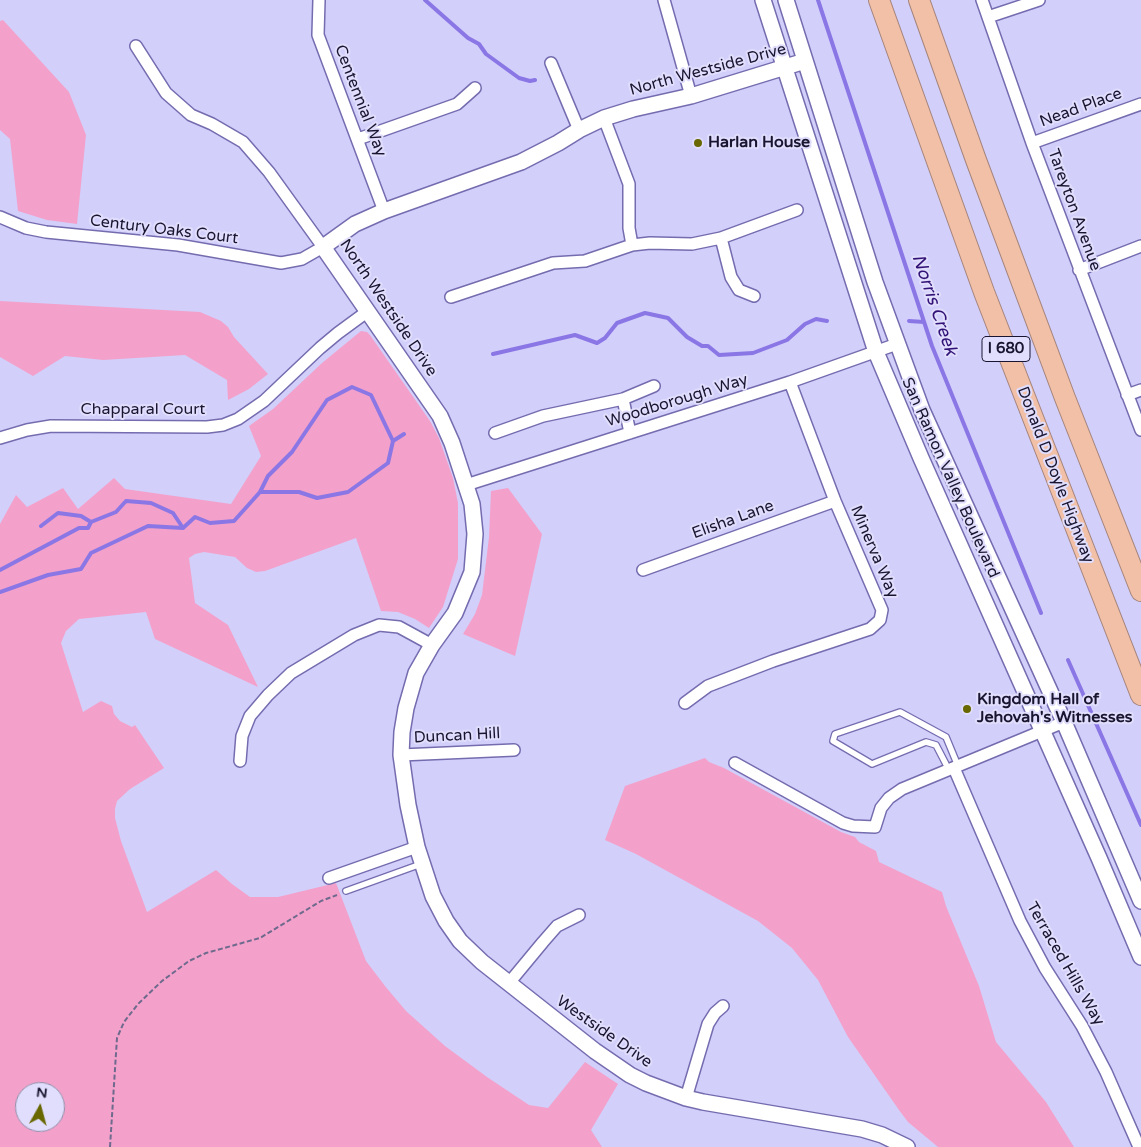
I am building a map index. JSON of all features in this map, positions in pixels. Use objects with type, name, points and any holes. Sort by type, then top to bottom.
[{"type":"highway","name":"Donald D Doyle Highway","points":[[879,0],[984,292],[1141,695]]},
{"type":"highway","name":"I 680","points":[[919,0],[976,160],[1065,398],[1141,591]]},
{"type":"main road","name":"San Ramon Valley Boulevard","points":[[763,0],[876,352],[1141,957]]},
{"type":"main road","name":"San Ramon Valley Boulevard","points":[[786,0],[873,273],[922,410],[1064,722],[1141,901]]},
{"type":"main road","name":"North Westside Drive","points":[[418,847],[408,805],[401,755],[402,732],[406,708],[416,673],[432,645],[455,613],[472,572],[475,534],[472,504],[452,443],[440,416],[322,247],[355,224],[384,211],[521,162],[604,118],[633,109],[691,96],[806,61]]},
{"type":"main road","name":"Westside Drive","points":[[418,847],[433,896],[453,932],[476,957],[595,1051],[630,1075],[686,1098],[862,1129],[882,1135],[907,1147]]},
{"type":"street","name":"Centennial Way","points":[[319,0],[318,35],[384,211]]},
{"type":"street","points":[[664,0],[691,96]]},
{"type":"street","name":"Tareyton Avenue","points":[[982,0],[1032,143],[1141,430]]},
{"type":"street","points":[[988,18],[1039,0]]},
{"type":"street","points":[[136,46],[166,93],[191,115],[212,124],[243,142],[269,172],[322,247]]},
{"type":"street","points":[[552,63],[579,130]]},
{"type":"street","points":[[358,138],[457,104],[475,88]]},
{"type":"street","name":"Nead Place","points":[[1032,143],[1141,104]]},
{"type":"street","points":[[604,118],[629,184],[628,228],[632,245]]},
{"type":"street","points":[[452,297],[553,263],[585,261],[632,245],[692,244],[722,238],[797,210]]},
{"type":"street","name":"Century Oaks Court","points":[[0,217],[26,228],[46,232],[178,245],[281,263],[302,259],[322,247]]},
{"type":"street","points":[[722,238],[731,277],[740,290],[754,296]]},
{"type":"street","points":[[1079,270],[1141,246]]},
{"type":"street","name":"Chapparal Court","points":[[0,438],[27,430],[51,426],[207,427],[238,419],[264,401],[320,348],[368,311]]},
{"type":"street","name":"Woodborough Way","points":[[466,485],[790,382],[898,344]]},
{"type":"street","name":"Minerva Way","points":[[685,703],[708,686],[773,661],[870,629],[880,620],[882,610],[835,501],[790,382]]},
{"type":"street","points":[[495,433],[543,416],[623,399],[654,386]]},
{"type":"street","points":[[1127,395],[1141,390]]},
{"type":"street","points":[[623,399],[630,433]]},
{"type":"street","name":"Elisha Lane","points":[[642,570],[835,501]]},
{"type":"street","points":[[240,761],[242,736],[250,716],[268,695],[298,669],[354,635],[379,625],[399,627],[432,645]]},
{"type":"street","points":[[735,763],[843,823],[853,826],[875,827],[882,808],[889,798],[902,789],[1064,722]]},
{"type":"street","name":"Duncan Hill","points":[[401,755],[514,750]]},
{"type":"street","name":"Terraced Hills Way","points":[[954,768],[1020,921],[1045,968],[1082,1026],[1106,1072],[1139,1147]]},
{"type":"street","points":[[329,878],[418,847]]},
{"type":"street","points":[[509,984],[557,926],[579,915]]},
{"type":"street","points":[[686,1098],[708,1024],[723,1006]]},
{"type":"lane","points":[[900,712],[946,737],[953,754],[954,768],[942,758],[936,745],[926,742],[872,764],[833,741],[835,734],[900,712]]},
{"type":"lane","points":[[346,891],[423,864]]},
{"type":"path","points":[[110,1147],[117,1038],[124,1022],[138,1004],[162,981],[190,961],[206,953],[260,938],[322,901],[346,891]]},
{"type":"shaded area","points":[[3,20],[69,92],[86,135],[77,224],[47,220],[18,211],[10,139],[0,130],[0,21]]},
{"type":"shaded area","points":[[0,301],[200,312],[221,321],[228,327],[234,337],[268,374],[249,389],[228,400],[227,380],[185,355],[103,360],[65,356],[33,376],[0,357]]},
{"type":"shaded area","points":[[361,331],[367,332],[430,421],[439,438],[453,478],[458,503],[458,559],[443,607],[429,628],[415,619],[398,612],[381,611],[356,538],[265,571],[256,572],[247,568],[235,557],[204,552],[195,554],[189,558],[195,603],[228,625],[258,687],[155,639],[146,612],[79,619],[66,631],[61,643],[83,712],[101,701],[112,706],[114,714],[120,721],[132,727],[135,725],[164,768],[130,789],[117,801],[115,809],[115,818],[121,841],[147,912],[216,870],[250,897],[278,897],[336,883],[366,961],[385,986],[406,1011],[445,1046],[487,1077],[529,1105],[548,1108],[585,1062],[618,1084],[591,1130],[602,1147],[0,1147],[0,524],[16,495],[27,507],[63,488],[78,509],[114,478],[125,489],[231,504],[261,456],[249,426],[273,409],[322,363]]},
{"type":"shaded area","points":[[508,488],[542,534],[515,656],[463,634],[475,614],[482,595],[489,537],[491,491]]},
{"type":"shaded area","points":[[705,758],[709,762],[724,768],[841,832],[855,837],[859,842],[876,851],[879,862],[942,892],[979,986],[996,1042],[1046,1102],[1074,1147],[938,1147],[908,1122],[899,1110],[848,1037],[818,980],[792,948],[758,921],[636,854],[605,840],[625,786]]},
{"type":"waterway","points":[[425,0],[468,38],[479,44],[486,54],[519,78],[530,81],[535,80]]},
{"type":"waterway","name":"Norris Creek","points":[[818,0],[932,346],[1041,613]]},
{"type":"waterway","points":[[493,354],[575,335],[597,343],[605,338],[617,323],[645,313],[668,318],[687,337],[702,346],[708,346],[719,355],[753,353],[787,340],[805,324],[816,319],[827,321]]},
{"type":"waterway","points":[[909,321],[924,322]]},
{"type":"waterway","points":[[260,492],[268,476],[292,452],[327,400],[352,387],[371,395],[393,441]]},
{"type":"waterway","points":[[0,592],[48,575],[81,569],[91,553],[148,526],[183,528],[195,517],[210,523],[234,521],[260,492],[299,492],[317,498],[348,492],[388,463],[393,441],[404,434]]},
{"type":"waterway","points":[[0,570],[79,528],[88,528],[91,522],[116,512],[126,501],[151,503],[173,513],[183,528]]},
{"type":"waterway","points":[[41,526],[58,513],[81,516],[91,522]]},
{"type":"waterway","points":[[1068,660],[1141,825]]},
{"type":"place","name":"Harlan House","points":[[698,143]]},
{"type":"place","name":"Kingdom Hall of Jehovah's Witnesses","points":[[967,709]]}]
